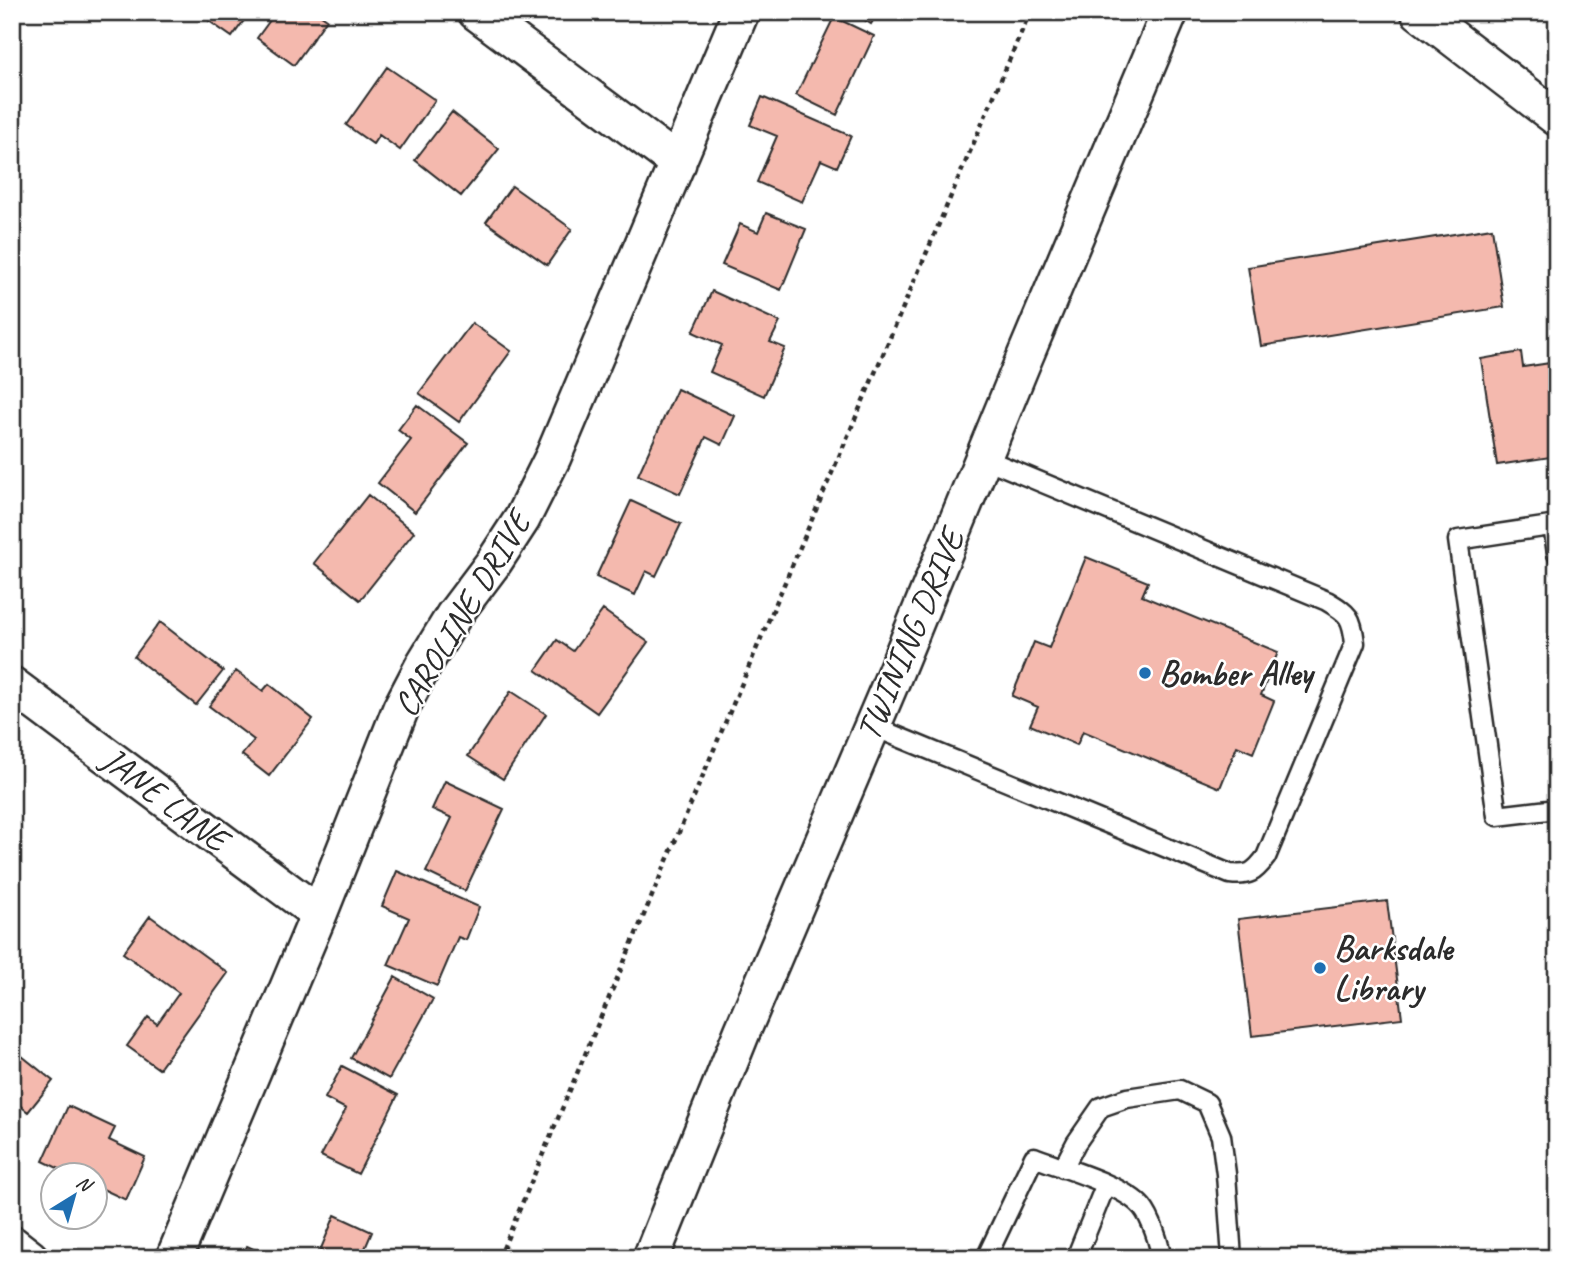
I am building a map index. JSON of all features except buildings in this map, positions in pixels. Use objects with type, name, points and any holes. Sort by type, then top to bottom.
[{"type":"street","points":[[476,12],[678,163]]},
{"type":"street","name":"CAROLINE DRIVE","points":[[174,1258],[319,914],[401,708],[454,615],[522,519],[558,445],[741,12]]},
{"type":"street","name":"TWINING DRIVE","points":[[650,1258],[1170,12]]},
{"type":"street","points":[[1419,12],[1557,118]]},
{"type":"street","name":"JANE LANE","points":[[12,684],[319,914]]},
{"type":"street","points":[[12,1244],[30,1258]]},
{"type":"lane","points":[[872,726],[1230,874],[1247,875],[1266,857],[1355,643],[1353,624],[1344,611],[1327,601],[983,458]]},
{"type":"lane","points":[[1557,554],[1555,525],[1458,540],[1497,816],[1557,809]]},
{"type":"lane","points":[[1063,1168],[1076,1143],[1101,1107],[1127,1098],[1180,1090],[1207,1103],[1221,1136],[1232,1258]]},
{"type":"lane","points":[[986,1258],[1034,1157],[1106,1184],[1121,1191],[1142,1207],[1154,1230],[1162,1257]]},
{"type":"lane","points":[[1076,1258],[1106,1184]]},
{"type":"path","points":[[499,1258],[750,663],[1030,12]]},
{"type":"place","name":"Bomber Alley","points":[[1145,673]]},
{"type":"place","name":"Barksdale Library","points":[[1320,968]]}]
